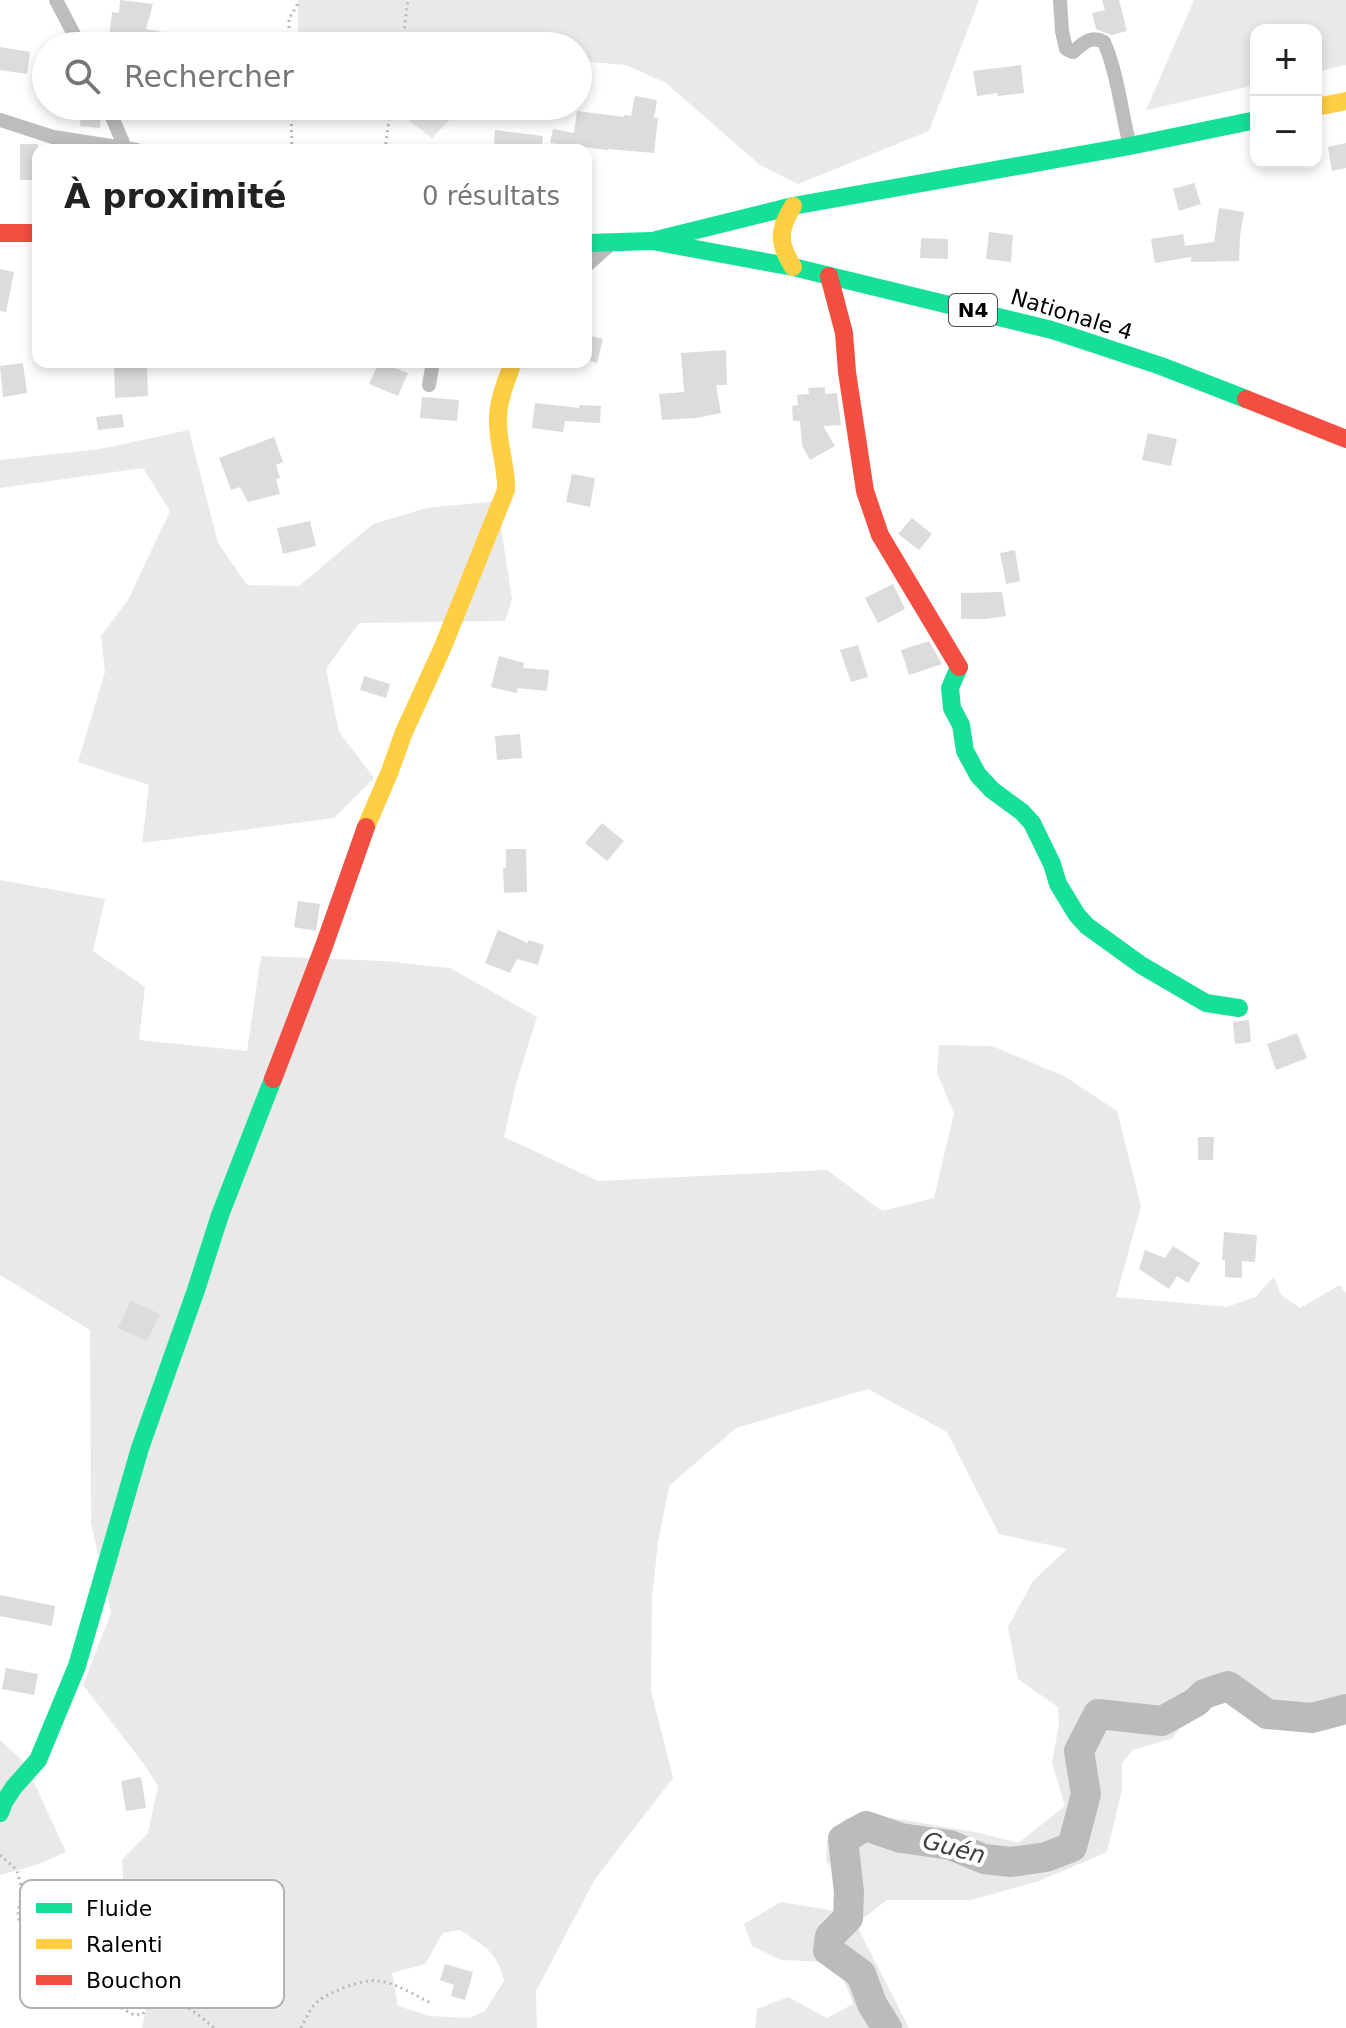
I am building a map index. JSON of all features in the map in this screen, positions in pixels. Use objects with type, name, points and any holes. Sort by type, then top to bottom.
[{"type":"main road","points":[[1322,106],[1346,101]]},
{"type":"main road","points":[[652,241],[793,206],[1130,146],[1250,121]]},
{"type":"main road","points":[[793,206],[784,220],[780,237],[784,253],[793,267]]},
{"type":"main road","points":[[0,233],[32,233]]},
{"type":"main road","name":"Nationale 4","points":[[592,243],[652,241],[793,267],[1052,330],[1161,366],[1346,439]]},
{"type":"main road","points":[[829,276],[844,333],[865,491],[880,535],[959,666],[950,688],[952,708],[961,725],[965,751],[978,775],[1032,823],[1058,884],[1087,926],[1141,965],[1206,1003],[1239,1008]]},
{"type":"main road","points":[[0,1813],[14,1787],[38,1760],[77,1666],[140,1448],[220,1215],[324,946],[370,815],[506,490],[508,473],[498,418],[511,368]]},
{"type":"street","points":[[56,0],[73,32]]},
{"type":"street","points":[[1060,0],[1066,49],[1073,52],[1085,41],[1095,39],[1104,42],[1115,69],[1130,146]]},
{"type":"street","points":[[0,120],[53,137],[98,144]]},
{"type":"street","points":[[115,120],[128,144]]},
{"type":"street","points":[[592,261],[613,243]]},
{"type":"street","points":[[429,385],[432,368]]},
{"type":"path","points":[[289,32],[289,19],[297,0]]},
{"type":"path","points":[[404,32],[408,0]]},
{"type":"path","points":[[291,120],[292,144]]},
{"type":"path","points":[[386,144],[389,120]]},
{"type":"path","points":[[0,1855],[17,1870],[20,1882]]},
{"type":"path","points":[[20,1901],[20,1921]]},
{"type":"path","points":[[301,2028],[317,2002],[332,1993],[374,1980],[394,1985],[431,2003]]},
{"type":"path","points":[[122,2008],[134,2015],[143,2014],[147,2008]]},
{"type":"path","points":[[188,2008],[214,2028]]},
{"type":"shaded area","points":[[298,0],[979,0],[929,131],[798,184],[760,165],[666,83],[626,65],[592,62],[592,32],[298,32]]},
{"type":"shaded area","points":[[1194,0],[1346,0],[1346,65],[1322,71],[1322,24],[1250,24],[1250,86],[1146,110]]},
{"type":"shaded area","points":[[408,120],[449,120],[432,138]]},
{"type":"shaded area","points":[[189,430],[218,543],[247,585],[299,586],[373,524],[427,508],[497,501],[512,599],[505,621],[359,623],[326,669],[339,732],[374,778],[334,818],[142,843],[149,785],[78,762],[105,672],[101,636],[128,600],[170,511],[143,468],[0,488],[0,460],[100,449]]},
{"type":"shaded area","points":[[0,880],[105,899],[93,951],[145,987],[139,1040],[247,1051],[261,956],[383,961],[450,968],[537,1017],[516,1084],[504,1137],[598,1181],[827,1170],[882,1211],[934,1198],[954,1113],[937,1073],[939,1045],[992,1046],[1064,1076],[1117,1111],[1141,1206],[1116,1297],[1227,1307],[1255,1297],[1274,1277],[1281,1295],[1300,1308],[1340,1285],[1346,1293],[1346,1709],[1312,1718],[1267,1714],[1228,1686],[1204,1694],[1173,1738],[1133,1750],[1122,1763],[1122,1790],[1107,1852],[1039,1881],[971,1900],[887,1900],[856,1924],[909,2028],[755,2028],[757,2009],[788,1997],[827,2018],[853,2004],[843,1977],[826,1962],[781,1960],[752,1946],[744,1924],[781,1902],[836,1911],[849,1891],[826,1861],[827,1840],[846,1818],[893,1818],[1018,1843],[1065,1806],[1052,1763],[1059,1724],[1058,1707],[1018,1679],[1008,1627],[1033,1581],[1067,1549],[999,1534],[947,1432],[868,1389],[736,1428],[669,1486],[652,1597],[651,1691],[673,1778],[595,1879],[536,1991],[537,2028],[142,2028],[146,2008],[284,2008],[284,1880],[123,1880],[122,1860],[148,1833],[158,1786],[83,1685],[111,1613],[91,1523],[90,1330],[0,1275]],"holes":[[[460,1930],[494,1956],[504,1981],[485,2011],[469,2018],[430,2016],[398,2006],[392,1973],[425,1964],[443,1933]]]},
{"type":"shaded area","points":[[0,1740],[25,1763],[66,1852],[39,1864],[0,1875]]},
{"type":"building","points":[[120,0],[153,4],[146,29],[163,32],[110,32],[112,12],[119,13]]},
{"type":"building","points":[[1102,0],[1119,0],[1127,31],[1111,35],[1096,29],[1092,13],[1105,10]]},
{"type":"building","points":[[0,47],[30,52],[27,74],[0,70]]},
{"type":"building","points":[[1021,65],[1024,93],[977,96],[973,71]]},
{"type":"building","points":[[635,96],[657,100],[654,153],[592,148],[592,144],[550,143],[553,129],[574,133],[576,120],[592,120],[592,113],[631,116]]},
{"type":"building","points":[[81,120],[101,120],[100,128],[80,126]]},
{"type":"building","points":[[495,130],[543,136],[542,144],[494,144]]},
{"type":"building","points":[[1346,143],[1346,168],[1332,171],[1328,147]]},
{"type":"building","points":[[20,144],[32,144],[32,180],[20,180]]},
{"type":"building","points":[[1194,183],[1201,204],[1179,211],[1173,189]]},
{"type":"building","points":[[1219,208],[1244,212],[1239,261],[1191,262],[1191,257],[1155,263],[1151,239],[1183,234],[1185,246],[1214,242]]},
{"type":"building","points":[[989,232],[1013,235],[1011,262],[986,259]]},
{"type":"building","points":[[921,238],[948,239],[948,259],[920,258]]},
{"type":"building","points":[[0,269],[14,272],[6,312],[0,311]]},
{"type":"building","points":[[592,336],[603,339],[597,363],[592,362]]},
{"type":"building","points":[[726,350],[727,385],[716,385],[721,413],[662,420],[659,394],[684,392],[681,353]]},
{"type":"building","points":[[23,363],[27,393],[3,397],[0,366]]},
{"type":"building","points":[[114,368],[147,368],[148,396],[115,398]]},
{"type":"building","points":[[376,368],[395,368],[408,373],[398,396],[369,384]]},
{"type":"building","points":[[825,387],[825,394],[837,393],[841,425],[823,426],[835,446],[810,460],[802,445],[800,421],[793,421],[792,406],[798,405],[797,395],[809,394],[808,388]]},
{"type":"building","points":[[422,397],[459,400],[457,421],[420,418]]},
{"type":"building","points":[[535,403],[579,408],[580,405],[601,406],[600,423],[565,421],[563,432],[532,428]]},
{"type":"building","points":[[122,414],[124,427],[98,430],[96,417]]},
{"type":"building","points":[[1148,433],[1177,439],[1171,466],[1142,460]]},
{"type":"building","points":[[274,437],[283,462],[276,465],[280,494],[248,502],[240,487],[231,490],[219,458]]},
{"type":"building","points":[[572,474],[595,478],[590,507],[566,502]]},
{"type":"building","points":[[912,518],[932,534],[919,550],[898,534]]},
{"type":"building","points":[[310,521],[316,546],[283,554],[277,528]]},
{"type":"building","points":[[1015,550],[1020,581],[1006,584],[1000,553]]},
{"type":"building","points":[[893,584],[905,609],[878,623],[865,598]]},
{"type":"building","points":[[1002,592],[1006,616],[961,619],[961,593]]},
{"type":"building","points":[[929,641],[942,664],[909,675],[901,650]]},
{"type":"building","points":[[858,645],[868,677],[851,682],[840,650]]},
{"type":"building","points":[[499,656],[524,663],[523,668],[549,670],[547,691],[518,688],[517,693],[491,687]]},
{"type":"building","points":[[364,676],[390,684],[386,698],[360,690]]},
{"type":"building","points":[[520,734],[522,758],[497,760],[495,736]]},
{"type":"building","points":[[602,823],[624,841],[607,861],[585,843]]},
{"type":"building","points":[[506,849],[526,849],[527,892],[504,893]]},
{"type":"building","points":[[298,901],[320,904],[316,931],[294,927]]},
{"type":"building","points":[[498,930],[528,943],[528,940],[544,945],[538,965],[517,959],[510,973],[485,963]]},
{"type":"building","points":[[1249,1020],[1251,1042],[1235,1044],[1233,1022]]},
{"type":"building","points":[[1297,1033],[1307,1058],[1276,1070],[1267,1044]]},
{"type":"building","points":[[1198,1137],[1214,1137],[1213,1160],[1198,1160]]},
{"type":"building","points":[[1224,1232],[1257,1235],[1255,1262],[1242,1261],[1242,1278],[1225,1277],[1225,1260],[1222,1260]]},
{"type":"building","points":[[1173,1246],[1200,1263],[1188,1283],[1177,1276],[1169,1289],[1139,1269],[1145,1250],[1165,1258]]},
{"type":"building","points":[[131,1301],[160,1314],[147,1341],[118,1328]]},
{"type":"building","points":[[0,1595],[55,1606],[52,1626],[0,1616]]},
{"type":"building","points":[[6,1668],[38,1674],[34,1695],[2,1689]]},
{"type":"building","points":[[141,1777],[146,1808],[126,1811],[121,1781]]},
{"type":"building","points":[[445,1964],[473,1972],[465,2000],[451,1996],[454,1985],[440,1980]]},
{"type":"waterway","name":"Guén","points":[[887,2028],[872,2004],[861,1974],[828,1950],[830,1936],[848,1918],[849,1892],[843,1839],[866,1826],[901,1838],[950,1845],[984,1859],[1011,1862],[1046,1857],[1072,1847],[1086,1794],[1079,1751],[1098,1714],[1162,1721],[1196,1702],[1204,1694],[1228,1686],[1267,1714],[1312,1718],[1346,1709]]},
{"type":"traffic: fast","points":[[656,240],[793,206],[1130,146],[1250,121]]},
{"type":"traffic: fast","points":[[592,243],[652,241],[793,267],[1052,330],[1161,366],[1246,399]]},
{"type":"traffic: fast","points":[[959,667],[950,688],[952,708],[961,725],[965,751],[978,775],[1032,823],[1058,884],[1077,915],[1087,926],[1141,965],[1206,1003],[1239,1008]]},
{"type":"traffic: fast","points":[[0,1813],[14,1787],[38,1760],[77,1666],[140,1448],[220,1215],[273,1079]]},
{"type":"traffic: slow","points":[[1322,106],[1346,101]]},
{"type":"traffic: slow","points":[[793,206],[782,230],[782,243],[793,267]]},
{"type":"traffic: slow","points":[[366,827],[506,490],[498,412],[511,368]]},
{"type":"traffic: jam","points":[[0,233],[32,233]]},
{"type":"traffic: jam","points":[[829,276],[844,333],[865,491],[880,535],[959,667]]},
{"type":"traffic: jam","points":[[1246,399],[1346,439]]},
{"type":"traffic: jam","points":[[273,1079],[366,827]]}]
